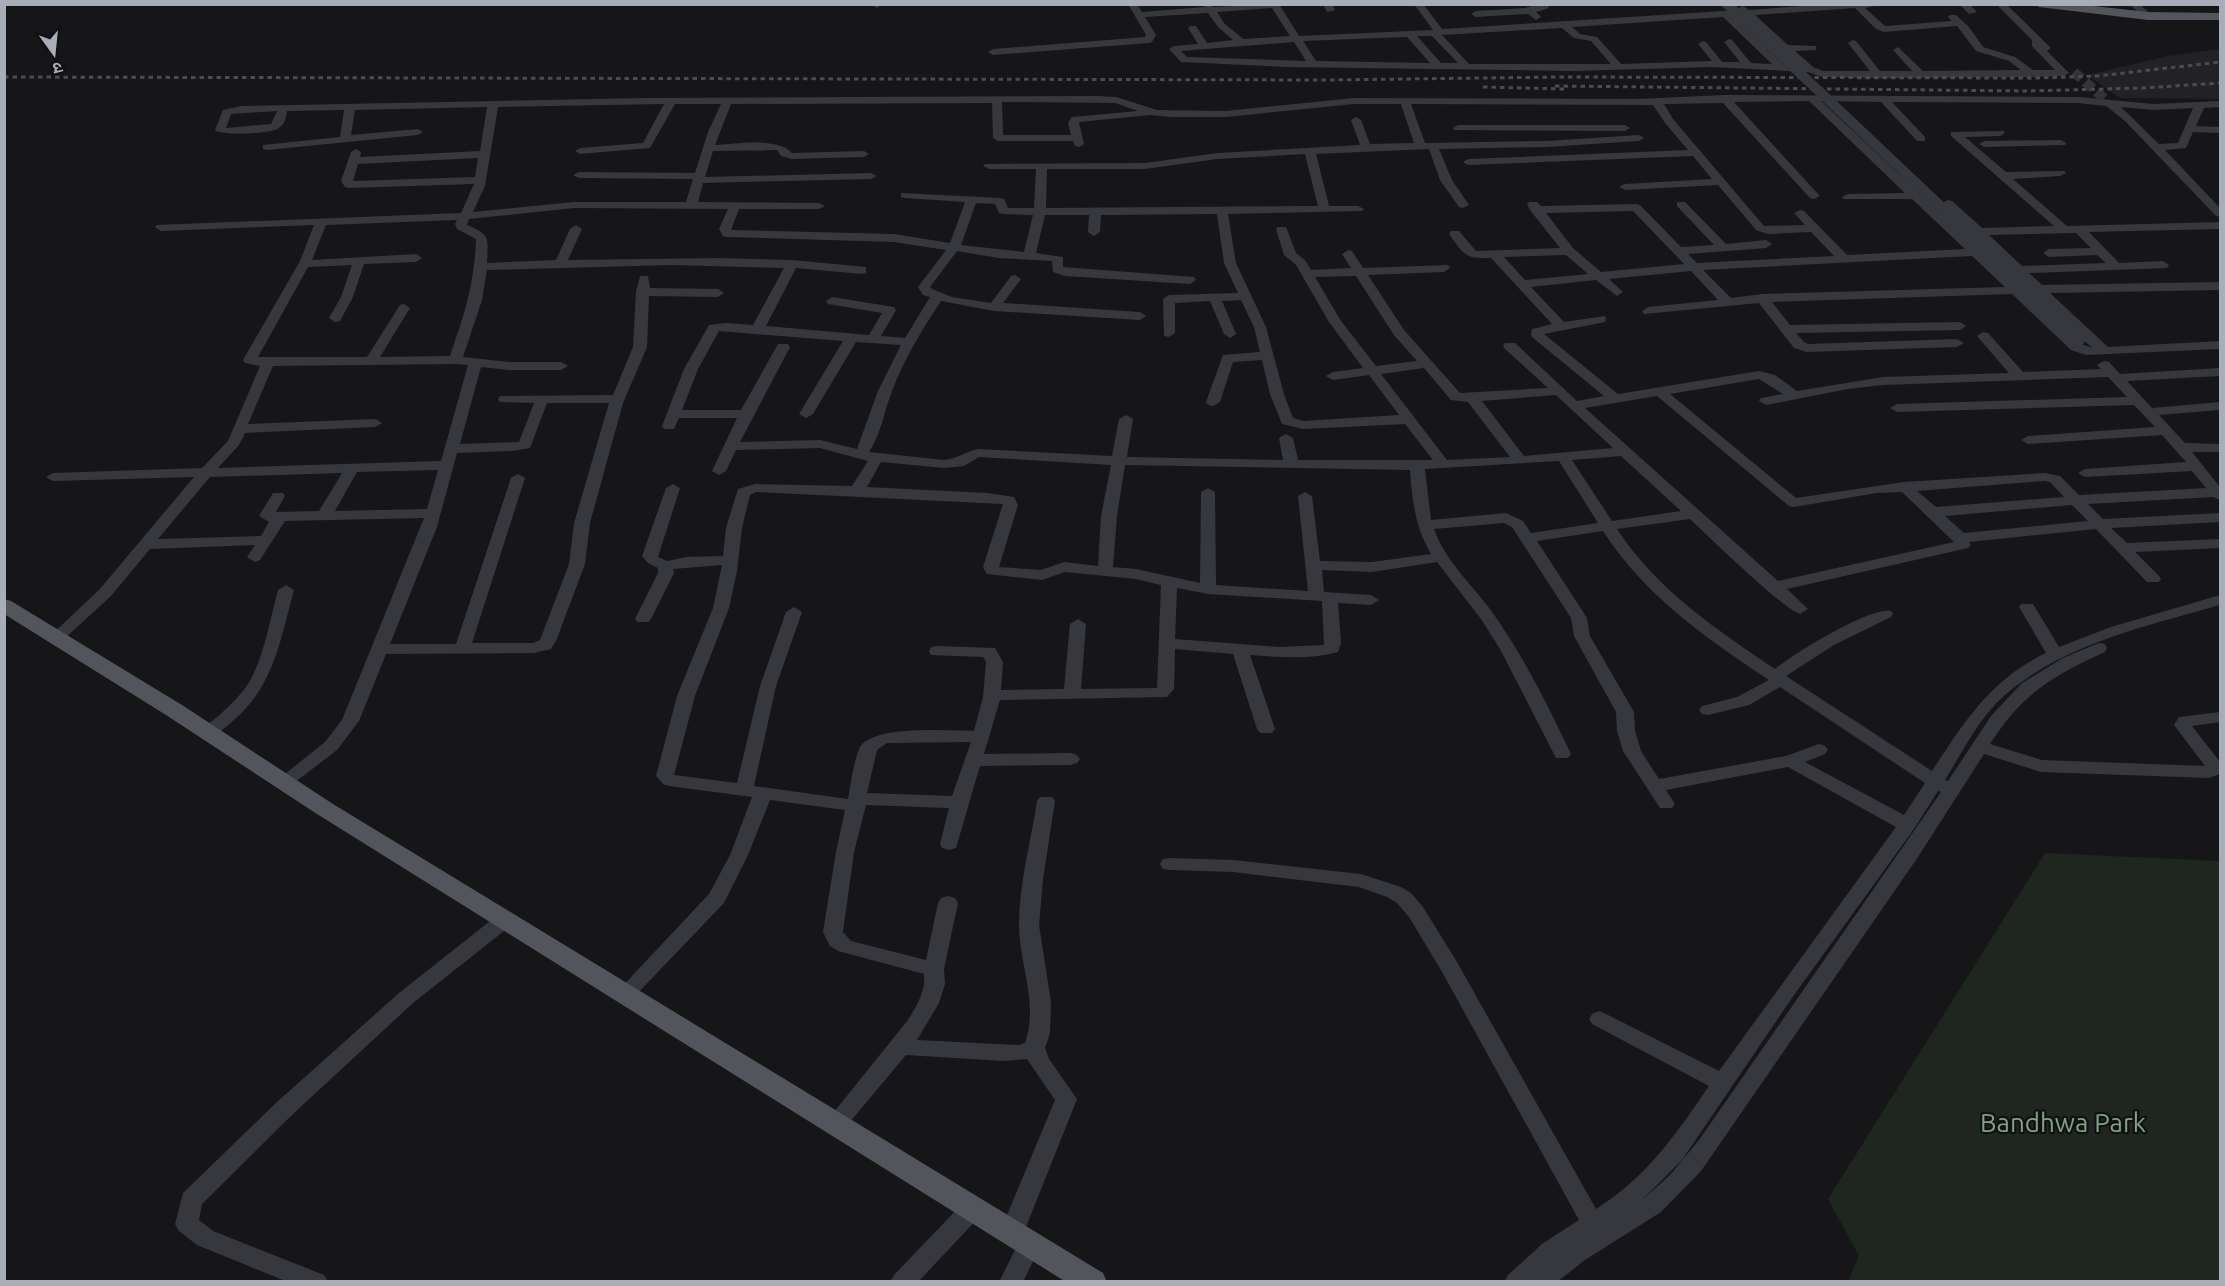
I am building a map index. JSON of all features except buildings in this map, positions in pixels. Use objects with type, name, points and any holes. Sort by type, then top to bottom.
[{"type":"main road","points":[[2039,4],[2148,16],[2220,17]]},
{"type":"main road","points":[[4,605],[209,732],[284,782],[1092,1281]]},
{"type":"street","points":[[1132,4],[1160,45],[1184,60],[1574,68],[1719,64],[1809,69],[1822,74],[1878,75],[2064,73],[2035,44],[2037,40]]},
{"type":"street","points":[[1418,4],[1437,32],[1466,66]]},
{"type":"street","points":[[1530,12],[1529,9],[1544,8],[1542,4]]},
{"type":"street","points":[[1655,4],[1668,18]]},
{"type":"street","points":[[1738,4],[1809,69]]},
{"type":"street","points":[[993,52],[1204,45],[1410,34],[1563,24],[1589,18],[1623,16],[1668,18],[1726,10],[1749,14],[1802,7],[1878,4]]},
{"type":"street","points":[[1963,4],[1972,12]]},
{"type":"street","points":[[2000,4],[2074,72]]},
{"type":"street","points":[[2133,4],[2148,16]]},
{"type":"street","points":[[1138,15],[1209,7],[1274,5],[1313,64]]},
{"type":"street","points":[[1858,6],[1879,27],[1884,29],[1961,23]]},
{"type":"street","points":[[1209,7],[1221,25],[1240,42]]},
{"type":"street","points":[[1476,14],[1503,9],[1530,12],[1545,25]]},
{"type":"street","points":[[1726,10],[1782,68]]},
{"type":"street","points":[[1726,10],[1833,102],[2079,339],[2098,351]]},
{"type":"street","points":[[1952,16],[1961,23],[1979,49],[2012,59],[2032,74]]},
{"type":"street","points":[[1563,24],[1577,36],[1594,39],[1618,66]]},
{"type":"street","points":[[1193,28],[1204,45]]},
{"type":"street","points":[[1410,34],[1437,65]]},
{"type":"street","points":[[1729,42],[1748,66]]},
{"type":"street","points":[[1853,42],[1878,75]]},
{"type":"street","points":[[1703,44],[1719,64]]},
{"type":"street","points":[[1785,48],[1814,48]]},
{"type":"street","points":[[1898,50],[1922,75]]},
{"type":"street","points":[[1724,98],[1814,196]]},
{"type":"street","points":[[997,100],[999,138],[1078,141],[1073,123],[1076,119],[1156,113],[1226,114],[1340,102],[1657,102],[1724,98],[1811,98],[2107,101],[2154,106],[2220,104]]},
{"type":"street","points":[[1811,98],[2071,344],[2098,351],[2220,345]]},
{"type":"street","points":[[1884,99],[1921,139]]},
{"type":"street","points":[[283,108],[279,123],[274,127],[220,130],[225,116],[230,111],[283,108],[350,106],[671,101],[1108,100],[1156,113]]},
{"type":"street","points":[[580,151],[645,146],[650,141],[671,101]]},
{"type":"street","points":[[691,206],[727,101]]},
{"type":"street","points":[[1405,101],[1427,147],[1463,205]]},
{"type":"street","points":[[2107,101],[2123,113],[2220,214]]},
{"type":"street","points":[[1657,102],[1669,121],[1761,229],[1815,228]]},
{"type":"street","points":[[455,360],[476,300],[481,267],[482,239],[480,235],[461,227],[480,180],[493,105]]},
{"type":"street","points":[[2155,148],[2182,146],[2200,105]]},
{"type":"street","points":[[345,139],[350,106]]},
{"type":"street","points":[[1356,120],[1366,148]]},
{"type":"street","points":[[1458,128],[1625,128]]},
{"type":"street","points":[[1505,128],[1515,145]]},
{"type":"street","points":[[2190,129],[2220,129]]},
{"type":"street","points":[[267,147],[418,132]]},
{"type":"street","points":[[2000,133],[1955,134],[2064,230]]},
{"type":"street","points":[[988,166],[1144,166],[1170,164],[1203,157],[1366,148],[1515,145],[1638,138]]},
{"type":"street","points":[[1566,143],[1580,158]]},
{"type":"street","points":[[1967,145],[2061,143]]},
{"type":"street","points":[[1462,146],[1469,166],[1696,153]]},
{"type":"street","points":[[709,148],[782,147],[785,154],[792,156],[864,154]]},
{"type":"street","points":[[1310,151],[1324,208]]},
{"type":"street","points":[[480,180],[349,185],[346,181],[355,157],[484,154]]},
{"type":"street","points":[[1029,256],[1040,211],[1042,166]]},
{"type":"street","points":[[2002,176],[2060,174]]},
{"type":"street","points":[[579,175],[700,178],[871,176]]},
{"type":"street","points":[[1625,187],[1720,182]]},
{"type":"street","points":[[905,195],[1000,201],[1002,209],[1006,212],[1358,209]]},
{"type":"street","points":[[1848,197],[1914,196]]},
{"type":"street","points":[[972,199],[955,246],[924,287],[927,292],[937,297],[994,307],[1140,316]]},
{"type":"street","points":[[1948,203],[2019,270],[2098,351],[2114,376],[2181,447],[2219,494]]},
{"type":"street","points":[[243,212],[471,204]]},
{"type":"street","points":[[1682,204],[1723,247]]},
{"type":"street","points":[[161,227],[466,216],[557,206],[819,206]]},
{"type":"street","points":[[735,206],[725,229],[727,233],[894,238],[989,253],[1059,260],[1057,269],[1065,272],[1190,280]]},
{"type":"street","points":[[1617,292],[1569,251],[1534,207],[1636,207],[1727,302]]},
{"type":"street","points":[[1222,209],[1230,263],[1260,327],[1282,411],[1290,424],[1411,419]]},
{"type":"street","points":[[1094,232],[1095,211]]},
{"type":"street","points":[[1800,213],[1844,259]]},
{"type":"street","points":[[321,221],[304,264],[250,356],[250,360],[254,362],[455,360],[509,366],[561,366]]},
{"type":"street","points":[[1979,232],[2220,225]]},
{"type":"street","points":[[560,264],[576,229]]},
{"type":"street","points":[[1282,229],[1290,255],[1301,263],[1335,322],[1444,465]]},
{"type":"street","points":[[2079,229],[2115,266]]},
{"type":"street","points":[[1455,234],[1471,254],[1569,251]]},
{"type":"street","points":[[1678,251],[1766,244]]},
{"type":"street","points":[[2049,253],[2100,251]]},
{"type":"street","points":[[1521,284],[1694,267],[1973,252]]},
{"type":"street","points":[[1348,254],[1399,332],[1452,395],[1462,399],[1559,391]]},
{"type":"street","points":[[1495,255],[1561,326]]},
{"type":"street","points":[[304,264],[416,258]]},
{"type":"street","points":[[335,318],[345,302],[359,261]]},
{"type":"street","points":[[481,267],[728,262],[792,264],[862,270]]},
{"type":"street","points":[[758,329],[792,264]]},
{"type":"street","points":[[2019,270],[2163,265]]},
{"type":"street","points":[[1308,274],[1444,268]]},
{"type":"street","points":[[994,307],[1015,279]]},
{"type":"street","points":[[380,649],[534,648],[545,645],[577,564],[582,523],[618,399],[641,340],[643,285],[718,293]]},
{"type":"street","points":[[2038,289],[2220,286]]},
{"type":"street","points":[[1648,311],[1762,298],[2014,290]]},
{"type":"street","points":[[1169,333],[1169,299],[1247,296]]},
{"type":"street","points":[[860,455],[870,440],[879,406],[908,342],[937,297]]},
{"type":"street","points":[[1214,297],[1230,334]]},
{"type":"street","points":[[1762,298],[1799,345],[1807,348],[1957,343]]},
{"type":"street","points":[[831,302],[890,310],[873,339]]},
{"type":"street","points":[[371,362],[404,308]]},
{"type":"street","points":[[1600,319],[1542,330],[1537,334],[1616,399]]},
{"type":"street","points":[[1786,329],[1960,326]]},
{"type":"street","points":[[746,414],[671,420],[711,331],[719,327],[908,342]]},
{"type":"street","points":[[1983,336],[2018,375]]},
{"type":"street","points":[[806,414],[852,337]]},
{"type":"street","points":[[1510,346],[1800,609]]},
{"type":"street","points":[[719,471],[746,414],[783,347]]},
{"type":"street","points":[[1213,402],[1228,358],[1268,356]]},
{"type":"street","points":[[57,637],[105,593],[234,442],[242,429],[267,362]]},
{"type":"street","points":[[284,782],[321,755],[342,734],[350,721],[433,513],[476,362]]},
{"type":"street","points":[[1333,376],[1425,364]]},
{"type":"street","points":[[1766,401],[1867,382],[2018,375],[2114,376],[2220,372]]},
{"type":"street","points":[[1576,405],[1759,375],[1770,378],[1794,395]]},
{"type":"street","points":[[1659,391],[1794,503],[1904,486],[2050,477],[2077,500],[2153,579]]},
{"type":"street","points":[[1472,398],[1520,461]]},
{"type":"street","points":[[505,399],[618,399]]},
{"type":"street","points":[[451,448],[512,447],[525,444],[542,399]]},
{"type":"street","points":[[1897,408],[2220,406]]},
{"type":"street","points":[[1105,571],[1109,516],[1126,419]]},
{"type":"street","points":[[242,429],[375,423]]},
{"type":"street","points":[[2028,440],[2166,431]]},
{"type":"street","points":[[1286,438],[1291,463]]},
{"type":"street","points":[[730,446],[808,443],[877,459],[953,464],[979,453],[1117,461],[1417,466],[1563,458],[1627,451]]},
{"type":"street","points":[[2181,447],[2220,447]]},
{"type":"street","points":[[1563,458],[1607,526],[1643,572],[1687,615],[1710,634],[1943,786]]},
{"type":"street","points":[[858,491],[863,478],[877,459]]},
{"type":"street","points":[[53,477],[446,465]]},
{"type":"street","points":[[1417,466],[1425,525],[1441,556],[1498,635],[1520,670],[1562,754]]},
{"type":"street","points":[[2085,473],[2196,466]]},
{"type":"street","points":[[324,516],[353,467]]},
{"type":"street","points":[[462,649],[518,478]]},
{"type":"street","points":[[1774,586],[1964,544],[1904,486]]},
{"type":"street","points":[[673,488],[650,555],[653,560],[665,566],[686,562],[730,560]]},
{"type":"street","points":[[959,802],[857,802],[669,780],[665,776],[686,696],[721,608],[734,528],[742,496],[748,489],[858,491],[1005,498],[1011,505],[992,564],[993,571],[1042,575],[1064,567],[1149,576],[1208,589],[1371,600]]},
{"type":"street","points":[[1208,492],[1208,589]]},
{"type":"street","points":[[1933,512],[2077,500],[2219,494]]},
{"type":"street","points":[[278,496],[267,516],[279,518],[433,513]]},
{"type":"street","points":[[1167,643],[1328,651],[1332,648],[1333,643],[1323,598],[1313,564],[1305,496]]},
{"type":"street","points":[[1527,538],[1693,514]]},
{"type":"street","points":[[1960,538],[2220,517]]},
{"type":"street","points":[[255,557],[279,518]]},
{"type":"street","points":[[1425,525],[1506,519],[1518,524],[1579,618],[1582,636],[1625,712],[1626,731],[1632,751],[1666,804]]},
{"type":"street","points":[[148,544],[265,540]]},
{"type":"street","points":[[2124,548],[2220,543]]},
{"type":"street","points":[[1313,564],[1372,567],[1441,556]]},
{"type":"street","points":[[643,619],[664,579],[665,566]]},
{"type":"street","points":[[993,695],[1161,693],[1165,682],[1169,582]]},
{"type":"street","points":[[209,732],[233,713],[255,687],[264,665],[286,590]]},
{"type":"street","points":[[1516,1281],[1550,1251],[1596,1231],[1665,1195],[1689,1169],[1911,852],[1974,720],[1999,691],[2020,675],[2055,655],[2117,630],[2220,600]]},
{"type":"street","points":[[2027,607],[2055,655]]},
{"type":"street","points":[[1541,1281],[1578,1252],[1624,1203],[1655,1175],[1686,1138],[1787,990],[1907,825],[1979,747],[2013,701],[2028,687],[2069,662],[2138,634],[2220,611]]},
{"type":"street","points":[[626,993],[717,898],[739,855],[753,791],[768,686],[794,612]]},
{"type":"street","points":[[1708,710],[1743,701],[1779,678],[1794,660],[1819,645],[1885,614]]},
{"type":"street","points":[[1072,694],[1078,624]]},
{"type":"street","points":[[1239,648],[1266,729]]},
{"type":"street","points":[[937,651],[989,652],[995,660],[993,695],[959,802],[949,844]]},
{"type":"street","points":[[1979,747],[2041,766],[2198,773],[2215,770],[2217,766],[2183,725],[2185,721],[2192,719],[2220,717]]},
{"type":"street","points":[[934,969],[845,946],[837,940],[833,932],[845,852],[868,749],[877,740],[898,737],[981,736]]},
{"type":"street","points":[[1654,786],[1790,761],[1819,750]]},
{"type":"street","points":[[973,760],[1071,759]]},
{"type":"street","points":[[1790,761],[1907,825]]},
{"type":"street","points":[[1011,1281],[1021,1238],[1066,1098],[1039,1062],[1034,1048],[1039,1030],[1040,1000],[1029,926],[1046,801]]},
{"type":"street","points":[[1170,864],[1233,866],[1339,878],[1378,886],[1404,898],[1416,912],[1450,967],[1596,1231]]},
{"type":"street","points":[[836,1123],[901,1047],[922,1016],[936,988],[937,976],[934,969],[948,903]]},
{"type":"street","points":[[316,1281],[205,1238],[187,1224],[191,1200],[285,1107],[406,998],[506,919]]},
{"type":"street","points":[[1599,1019],[1723,1083]]},
{"type":"street","points":[[901,1047],[1003,1053],[1020,1053],[1034,1048]]},
{"type":"street","points":[[902,1281],[973,1208]]},
{"type":"shaded area","points":[[2220,49],[2220,99],[2120,98],[2087,75],[2168,56]]},
{"type":"green space","name":"Bandhwa Park","points":[[2045,853],[2220,861],[2220,1281],[1848,1281],[1859,1256],[1828,1199]]},
{"type":"tunnel","points":[[2074,72],[2107,101]]},
{"type":"railway","points":[[4,77],[1327,80],[1560,77],[2035,78],[2098,76],[2220,62]]},
{"type":"railway","points":[[1555,86],[2027,91],[2143,88],[2220,83]]},
{"type":"railway","points":[[1483,87],[1564,89]]}]
